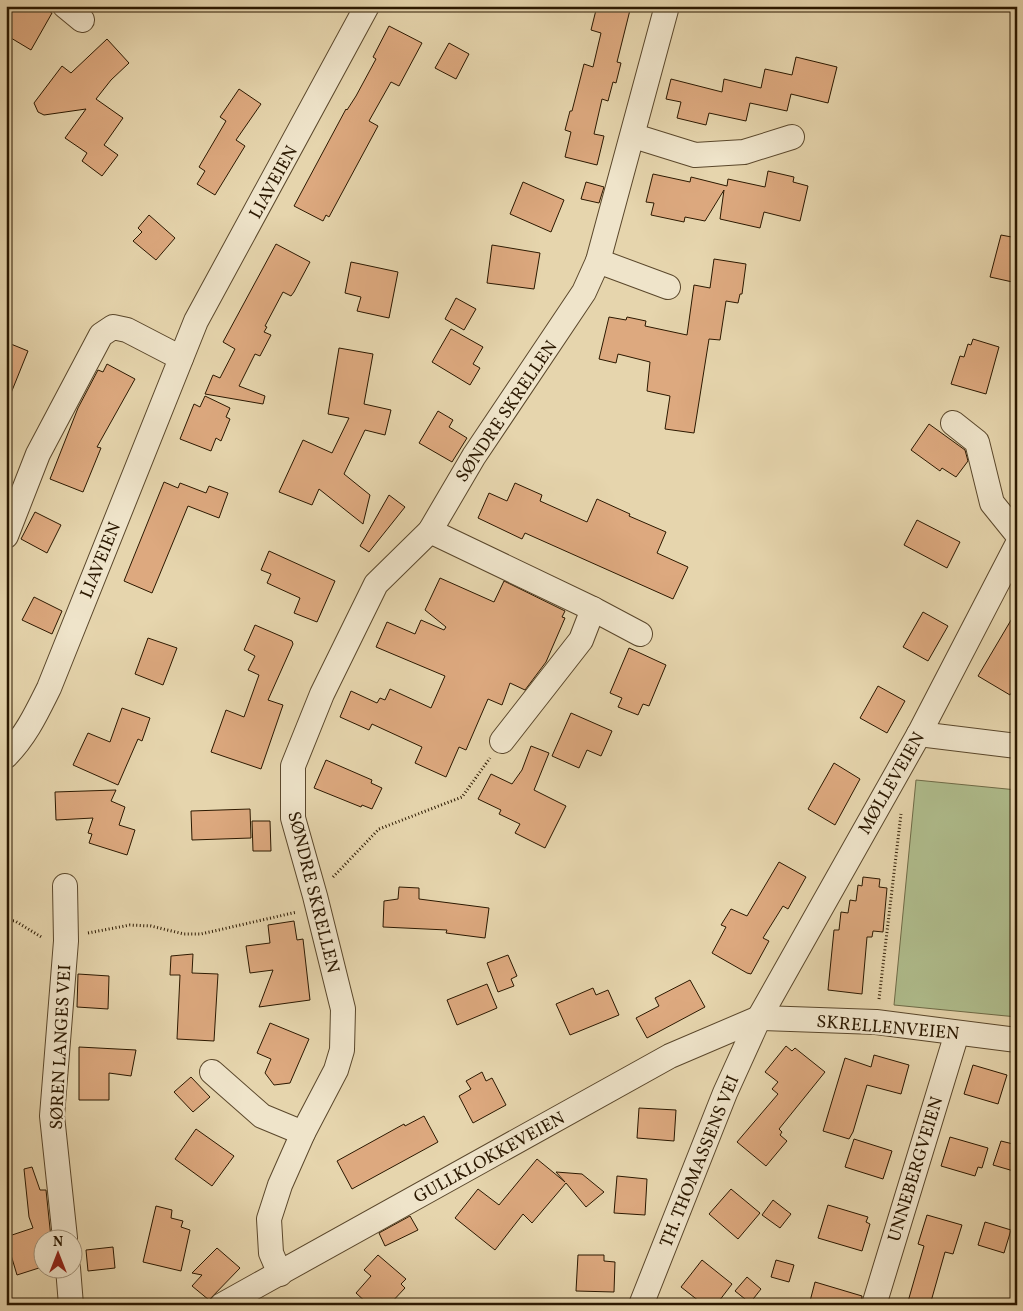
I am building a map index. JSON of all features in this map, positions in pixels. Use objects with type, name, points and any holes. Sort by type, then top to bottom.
[{"type":"street","name":"LIAVEIEN","points":[[6,756],[16,746],[33,720],[49,688],[196,321],[367,6]]},
{"type":"street","name":"SØNDRE SKRELLEN","points":[[280,1274],[271,1253],[269,1220],[280,1185],[303,1133],[336,1070],[342,1050],[343,1009],[316,896],[293,818],[293,766],[322,694],[376,584],[430,531],[474,456],[584,292],[598,261],[634,136],[667,6]]},
{"type":"street","points":[[634,136],[695,155],[744,152],[792,137]]},
{"type":"street","points":[[598,261],[668,287]]},
{"type":"street","points":[[6,536],[38,454],[101,335],[113,327],[127,330],[181,358]]},
{"type":"street","points":[[953,423],[977,442],[992,503],[1017,534]]},
{"type":"street","points":[[430,531],[594,609],[640,634]]},
{"type":"street","name":"MØLLEVEIEN","points":[[759,1018],[919,734],[1017,545]]},
{"type":"street","points":[[502,741],[581,640],[594,609]]},
{"type":"street","points":[[919,734],[1017,746]]},
{"type":"street","name":"SØREN LANGES VEI","points":[[64,1228],[52,1116],[66,941],[65,886]]},
{"type":"street","name":"SKRELLENVEIEN","points":[[759,1018],[876,1022],[1017,1040]]},
{"type":"street","name":"GULLKLOKKEVEIEN","points":[[222,1305],[670,1056],[759,1018]]},
{"type":"street","name":"TH. THOMASSENS VEI","points":[[641,1305],[725,1093],[759,1018]]},
{"type":"street","name":"UNNEBERGVEIEN","points":[[874,1305],[957,1033]]},
{"type":"street","points":[[212,1072],[262,1116],[303,1133]]},
{"type":"street","points":[[69,1278],[72,1305]]},
{"type":"path","points":[[93,932],[130,925],[152,926],[184,934],[201,934],[302,911],[379,829],[462,797],[502,741]]},
{"type":"path","points":[[876,1022],[902,808]]},
{"type":"green space","points":[[916,780],[1017,790],[1017,1017],[894,1005]]},
{"type":"building","points":[[6,6],[41,6],[52,13],[31,50],[6,35]]},
{"type":"building","points":[[597,6],[631,6],[617,62],[621,63],[616,83],[613,82],[608,101],[602,99],[594,134],[604,136],[597,165],[565,157],[571,132],[565,130],[584,64],[593,67],[601,33],[591,30]]},
{"type":"building","points":[[389,26],[422,43],[399,86],[391,82],[369,121],[378,126],[329,217],[326,215],[323,221],[294,206],[346,109],[356,96],[376,59],[373,57]]},
{"type":"building","points":[[107,39],[129,63],[111,80],[96,99],[123,118],[104,145],[118,155],[102,176],[82,161],[87,153],[65,138],[86,109],[44,115],[38,112],[34,103],[62,66],[71,73]]},
{"type":"building","points":[[449,43],[469,54],[456,79],[435,68]]},
{"type":"building","points":[[796,57],[837,67],[828,103],[791,94],[787,111],[750,103],[746,121],[709,113],[706,125],[677,118],[681,102],[666,99],[671,79],[722,92],[724,79],[761,88],[765,69],[792,75]]},
{"type":"building","points":[[239,89],[261,104],[236,140],[245,146],[215,195],[197,184],[205,171],[199,167],[226,121],[220,117]]},
{"type":"building","points":[[768,171],[794,177],[793,182],[808,186],[800,221],[764,212],[760,228],[720,219],[724,190],[705,221],[685,217],[684,222],[651,215],[654,203],[646,202],[653,174],[690,182],[691,177],[727,186],[728,179],[765,187]]},
{"type":"building","points":[[523,182],[564,200],[551,232],[510,214]]},
{"type":"building","points":[[586,182],[604,187],[599,203],[581,199]]},
{"type":"building","points":[[149,215],[175,238],[156,260],[133,241],[142,232],[138,228]]},
{"type":"building","points":[[1001,235],[1017,238],[1017,283],[990,277]]},
{"type":"building","points":[[276,244],[310,262],[291,296],[283,292],[265,326],[267,327],[264,332],[271,335],[260,356],[255,354],[239,386],[265,396],[263,404],[205,394],[213,375],[220,378],[235,349],[223,342]]},
{"type":"building","points":[[492,245],[540,253],[534,289],[487,283]]},
{"type":"building","points":[[714,259],[746,264],[742,294],[740,294],[738,303],[726,301],[720,340],[709,339],[694,433],[665,429],[670,396],[647,391],[650,362],[618,354],[616,363],[599,359],[609,317],[626,320],[627,317],[646,321],[645,326],[687,335],[694,285],[710,288]]},
{"type":"building","points":[[351,262],[398,272],[389,318],[357,311],[361,297],[345,293]]},
{"type":"building","points":[[456,298],[476,309],[464,330],[445,319]]},
{"type":"building","points":[[451,329],[483,347],[473,364],[480,368],[470,385],[432,362]]},
{"type":"building","points":[[973,339],[999,347],[986,394],[951,384],[960,356],[964,357],[968,344],[971,345]]},
{"type":"building","points":[[6,342],[28,351],[7,403],[6,402]]},
{"type":"building","points":[[339,348],[373,354],[364,404],[391,410],[385,435],[365,430],[344,474],[370,495],[363,524],[319,489],[312,505],[279,492],[303,440],[332,453],[349,418],[328,414]]},
{"type":"building","points":[[107,364],[135,379],[97,447],[101,448],[83,492],[50,479],[78,408],[98,370],[103,372]]},
{"type":"building","points":[[205,396],[230,408],[226,417],[230,419],[221,441],[216,438],[211,451],[180,439],[194,404],[200,407]]},
{"type":"building","points":[[438,411],[453,420],[449,427],[467,438],[452,462],[419,443]]},
{"type":"building","points":[[929,424],[965,450],[968,461],[956,477],[942,468],[940,471],[911,450]]},
{"type":"building","points":[[164,482],[178,488],[180,483],[206,493],[209,486],[228,493],[219,518],[188,506],[152,593],[124,581]]},
{"type":"building","points":[[515,483],[542,495],[540,501],[587,522],[597,499],[630,514],[629,516],[666,532],[657,553],[688,567],[673,599],[525,533],[522,539],[478,518],[489,493],[507,501]]},
{"type":"building","points":[[389,495],[405,507],[369,552],[360,546]]},
{"type":"building","points":[[35,512],[61,525],[47,553],[21,539]]},
{"type":"building","points":[[917,520],[960,542],[947,568],[904,545]]},
{"type":"building","points":[[269,551],[335,581],[317,622],[294,613],[300,598],[267,583],[271,574],[261,570]]},
{"type":"building","points":[[440,578],[494,602],[504,581],[565,611],[562,617],[565,618],[546,662],[525,690],[510,683],[502,705],[488,699],[466,750],[459,747],[446,777],[415,763],[422,747],[372,724],[369,730],[340,717],[351,691],[377,703],[380,698],[385,700],[390,689],[431,708],[445,676],[376,647],[387,622],[415,634],[421,620],[444,630],[446,627],[425,610]]},
{"type":"building","points":[[34,597],[62,611],[52,634],[22,620]]},
{"type":"building","points":[[1017,610],[1017,683],[1010,695],[978,676]]},
{"type":"building","points":[[923,612],[948,626],[928,661],[903,647]]},
{"type":"building","points":[[255,625],[292,641],[293,644],[268,700],[283,705],[261,769],[211,752],[226,710],[244,717],[259,675],[248,670],[255,656],[244,650]]},
{"type":"building","points":[[148,638],[177,648],[163,685],[135,674]]},
{"type":"building","points":[[629,648],[666,665],[649,706],[643,704],[638,715],[618,707],[622,698],[610,693]]},
{"type":"building","points":[[878,686],[905,701],[887,733],[860,718]]},
{"type":"building","points":[[122,708],[150,718],[142,741],[138,739],[118,785],[73,765],[88,733],[110,742]]},
{"type":"building","points":[[571,713],[612,731],[601,756],[587,750],[579,768],[552,756]]},
{"type":"building","points":[[531,746],[549,753],[534,790],[566,806],[545,848],[515,833],[520,824],[499,814],[501,810],[478,799],[491,774],[512,784],[522,770]]},
{"type":"building","points":[[326,760],[372,780],[371,783],[382,788],[372,809],[362,805],[361,807],[314,788]]},
{"type":"building","points":[[834,763],[860,779],[835,825],[808,809]]},
{"type":"building","points":[[116,790],[111,801],[125,807],[119,825],[135,830],[127,855],[89,843],[92,834],[88,833],[93,818],[56,820],[55,792]]},
{"type":"building","points":[[250,809],[251,838],[192,840],[191,811]]},
{"type":"building","points":[[252,821],[270,821],[271,851],[253,851]]},
{"type":"building","points":[[779,862],[806,877],[788,909],[783,906],[763,938],[769,941],[751,974],[747,973],[712,953],[726,927],[721,925],[731,909],[747,916]]},
{"type":"building","points":[[863,877],[880,879],[879,887],[887,888],[883,932],[873,931],[872,937],[867,937],[862,994],[828,990],[834,930],[839,930],[841,912],[848,913],[850,900],[856,901],[858,885],[862,886]]},
{"type":"building","points":[[399,887],[419,888],[419,899],[489,908],[485,938],[446,933],[447,930],[383,927],[384,901],[398,899]]},
{"type":"building","points":[[294,921],[297,940],[303,939],[310,1000],[259,1007],[273,970],[250,973],[246,946],[270,943],[268,925]]},
{"type":"building","points":[[193,954],[192,973],[218,974],[214,1041],[177,1039],[180,975],[170,975],[171,956]]},
{"type":"building","points":[[508,955],[517,976],[511,979],[514,986],[498,992],[487,963]]},
{"type":"building","points":[[78,974],[109,976],[108,1009],[77,1007]]},
{"type":"building","points":[[690,980],[705,1007],[647,1038],[636,1018],[659,1006],[655,998]]},
{"type":"building","points":[[487,984],[497,1008],[457,1025],[447,1000]]},
{"type":"building","points":[[593,988],[596,995],[608,990],[619,1015],[570,1035],[556,1004]]},
{"type":"building","points":[[270,1023],[309,1039],[290,1083],[274,1085],[265,1073],[271,1059],[257,1053]]},
{"type":"building","points":[[786,1046],[792,1051],[795,1048],[825,1072],[779,1129],[782,1132],[780,1135],[787,1141],[766,1166],[737,1142],[778,1094],[772,1089],[778,1082],[765,1072]]},
{"type":"building","points":[[79,1047],[136,1050],[131,1076],[109,1073],[109,1100],[79,1100]]},
{"type":"building","points":[[874,1055],[909,1065],[901,1094],[867,1085],[853,1132],[849,1139],[823,1131],[845,1058],[871,1067]]},
{"type":"building","points":[[973,1065],[1007,1075],[998,1104],[964,1094]]},
{"type":"building","points":[[482,1072],[486,1081],[492,1078],[506,1105],[473,1123],[459,1096],[471,1089],[466,1081]]},
{"type":"building","points":[[191,1077],[210,1097],[193,1112],[174,1092]]},
{"type":"building","points":[[639,1108],[676,1110],[674,1141],[637,1138]]},
{"type":"building","points":[[424,1116],[438,1142],[352,1189],[337,1161],[404,1124],[405,1126]]},
{"type":"building","points":[[196,1129],[234,1156],[212,1186],[175,1159]]},
{"type":"building","points":[[950,1137],[988,1148],[982,1168],[978,1167],[975,1176],[941,1166]]},
{"type":"building","points":[[854,1139],[892,1151],[883,1179],[845,1167]]},
{"type":"building","points":[[1001,1141],[1017,1145],[1017,1172],[993,1165]]},
{"type":"building","points":[[537,1159],[565,1182],[556,1172],[582,1174],[604,1192],[586,1207],[566,1183],[532,1223],[523,1214],[495,1250],[455,1218],[478,1189],[499,1205]]},
{"type":"building","points":[[32,1167],[40,1190],[46,1190],[50,1228],[33,1228],[29,1217],[24,1169]]},
{"type":"building","points":[[617,1176],[647,1179],[645,1215],[614,1213]]},
{"type":"building","points":[[731,1189],[760,1213],[738,1239],[709,1214]]},
{"type":"building","points":[[773,1200],[791,1214],[780,1228],[762,1215]]},
{"type":"building","points":[[828,1205],[868,1217],[866,1222],[870,1224],[862,1251],[818,1238]]},
{"type":"building","points":[[156,1206],[172,1210],[171,1218],[183,1221],[181,1227],[190,1230],[181,1271],[143,1262]]},
{"type":"building","points":[[927,1215],[962,1225],[953,1254],[945,1252],[930,1305],[907,1305],[924,1246],[918,1244]]},
{"type":"building","points":[[410,1216],[418,1230],[385,1246],[379,1233]]},
{"type":"building","points":[[985,1222],[1011,1230],[1004,1253],[978,1245]]},
{"type":"building","points":[[32,1228],[32,1270],[17,1275],[11,1255],[6,1256],[6,1237]]},
{"type":"building","points":[[113,1247],[115,1268],[88,1271],[86,1250]]},
{"type":"building","points":[[217,1248],[240,1268],[209,1300],[192,1286],[202,1275],[192,1273]]},
{"type":"building","points":[[378,1255],[406,1279],[401,1284],[405,1288],[389,1305],[369,1305],[356,1293],[371,1276],[364,1270]]},
{"type":"building","points":[[578,1255],[604,1255],[604,1261],[615,1262],[614,1292],[576,1291]]},
{"type":"building","points":[[702,1260],[732,1284],[716,1305],[704,1305],[681,1287]]},
{"type":"building","points":[[776,1260],[794,1265],[789,1282],[771,1277]]},
{"type":"building","points":[[747,1277],[761,1289],[750,1303],[735,1291]]},
{"type":"building","points":[[815,1282],[862,1296],[861,1305],[809,1305]]}]
